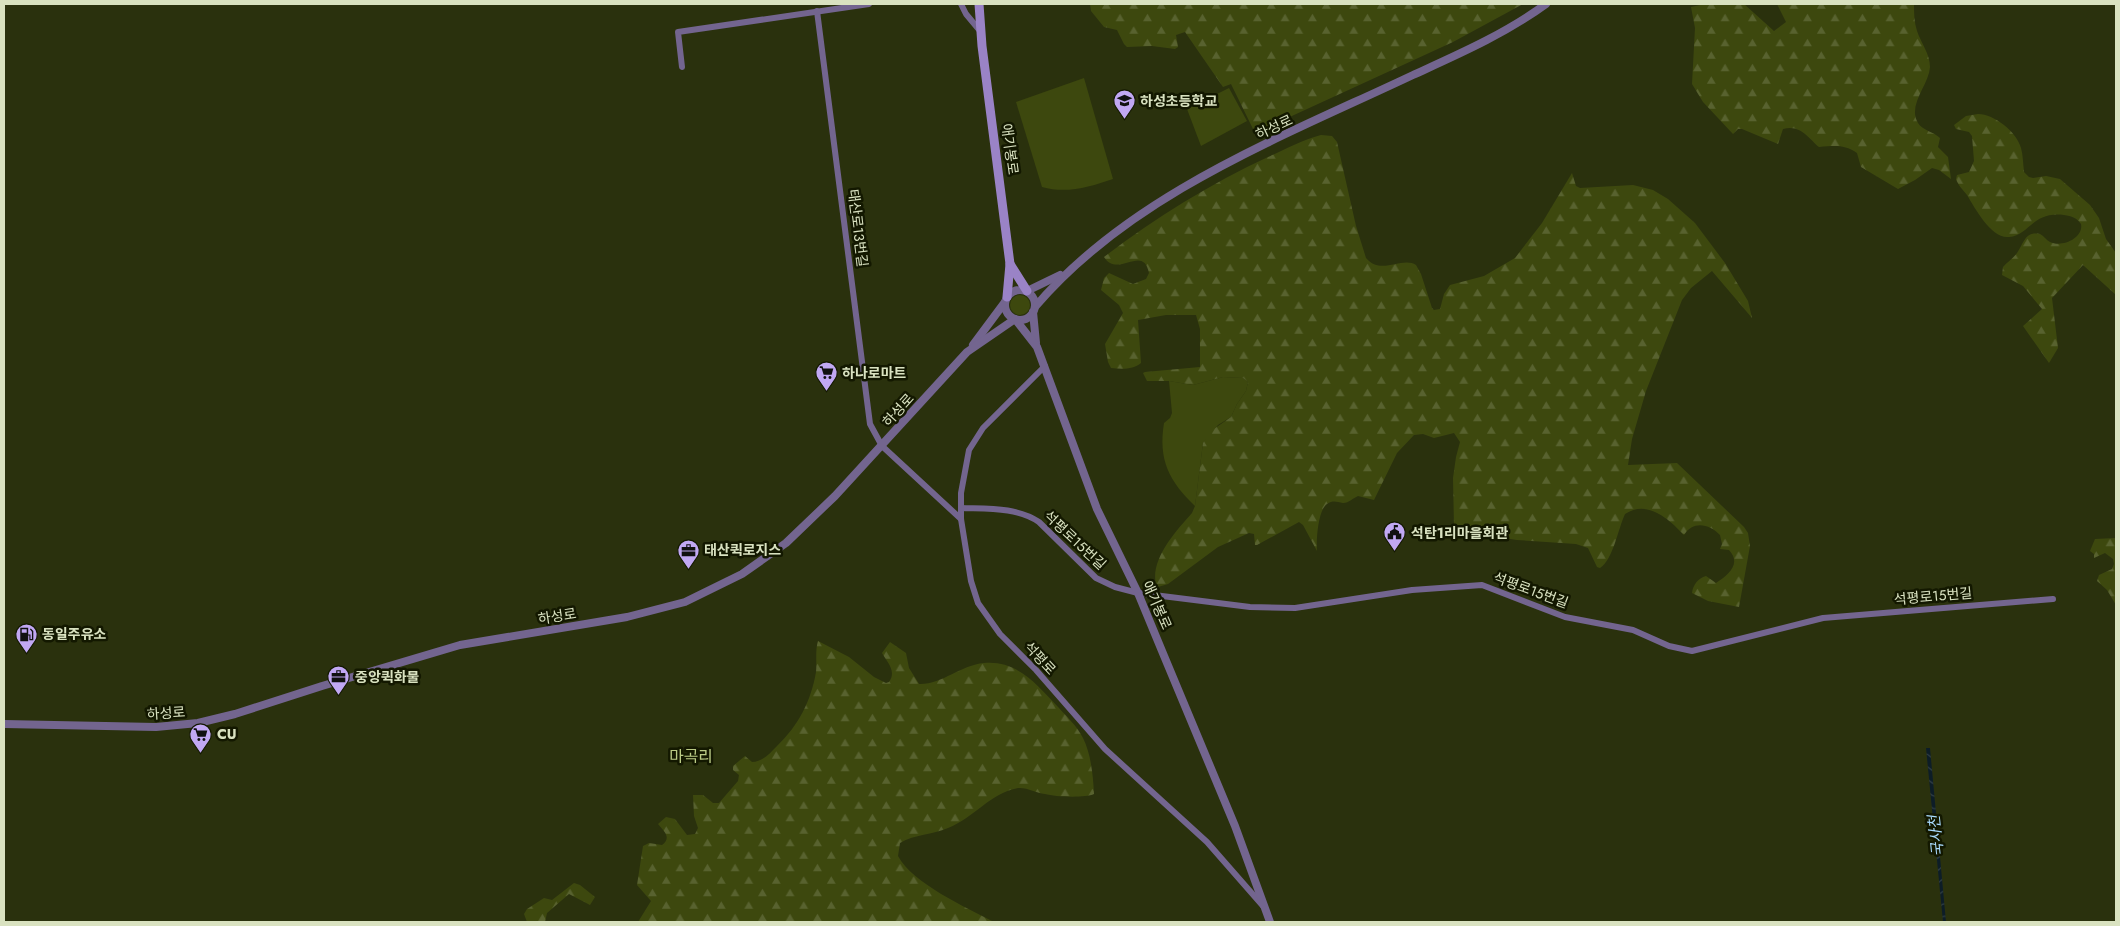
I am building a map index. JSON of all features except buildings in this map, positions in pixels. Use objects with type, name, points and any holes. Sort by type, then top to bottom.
[{"type":"main road","name":"애기봉로","points":[[979,4],[1010,264],[1006,300]]},
{"type":"main road","points":[[1010,264],[1027,291]]},
{"type":"street","points":[[682,67],[678,32],[869,4]]},
{"type":"street","points":[[961,4],[966,14],[981,32]]},
{"type":"street","name":"하성로","points":[[1034,310],[1066,272],[1127,224],[1190,184],[1242,156],[1499,34],[1546,4]]},
{"type":"street","name":"태산로13번길","points":[[816,11],[870,424],[882,446],[961,519]]},
{"type":"street","points":[[967,352],[1014,291],[1027,291],[1066,272]]},
{"type":"street","points":[[1027,291],[1034,298],[1034,332],[1037,347]]},
{"type":"street","points":[[1006,300],[1007,312],[1015,319],[1026,319],[1034,310]]},
{"type":"street","name":"하성로","points":[[4,724],[156,727],[198,723],[235,714],[460,645],[627,617],[678,604],[728,581],[770,556],[835,496],[967,352],[1015,319]]},
{"type":"street","name":"애기봉로","points":[[1015,319],[1037,347],[1097,510],[1138,593],[1235,826],[1265,909]]},
{"type":"street","name":"석평로","points":[[1045,366],[983,428],[974,440],[965,464],[961,519],[971,581],[978,603],[987,618],[1105,749],[1207,842],[1265,909],[1270,922]]},
{"type":"street","name":"석평로15번길","points":[[961,508],[1017,512],[1029,516],[1039,522],[1096,578],[1115,587],[1138,593],[1250,607],[1295,608],[1429,588],[1482,585],[1565,617],[1633,630],[1669,646],[1692,651],[1823,618],[2053,599]]},
{"type":"green space","points":[[1090,4],[1523,4],[1453,42],[1255,133],[1231,84],[1223,87],[1185,32],[1176,35],[1178,47],[1175,49],[1152,46],[1127,47],[1117,30],[1104,27],[1091,11]]},
{"type":"green space","points":[[1705,4],[1744,4],[1774,31],[1786,22],[1777,4],[1914,4],[1916,28],[1930,62],[1929,74],[1917,102],[1915,116],[1920,125],[1940,138],[1938,147],[1948,157],[1951,179],[1939,170],[1932,168],[1898,189],[1861,167],[1857,153],[1839,146],[1819,147],[1800,130],[1783,129],[1778,144],[1742,129],[1738,129],[1733,134],[1703,102],[1692,84],[1695,28],[1691,7]]},
{"type":"green space","points":[[1084,78],[1113,179],[1069,190],[1042,187],[1016,102]]},
{"type":"green space","points":[[1229,88],[1247,121],[1201,146],[1187,109]]},
{"type":"green space","points":[[1978,114],[1998,121],[2015,136],[2021,148],[2024,172],[2029,177],[2046,176],[2060,179],[2090,205],[2099,218],[2106,239],[2116,253],[2116,295],[2083,265],[2052,298],[2058,348],[2049,363],[2023,326],[2042,309],[2023,286],[2002,275],[2003,267],[2031,234],[2040,234],[2055,244],[2066,243],[2079,234],[2081,224],[2072,217],[2053,215],[2038,220],[2016,236],[2009,237],[1996,233],[1984,222],[1956,179],[1957,175],[1969,172],[1974,161],[1972,136],[1969,132],[1956,129],[1954,125],[1966,116]]},
{"type":"green space","points":[[1321,135],[1332,136],[1337,142],[1356,226],[1366,258],[1372,263],[1385,266],[1404,263],[1416,265],[1434,310],[1440,309],[1444,294],[1450,285],[1484,276],[1515,258],[1542,223],[1572,173],[1576,186],[1580,188],[1633,185],[1653,190],[1668,199],[1695,223],[1725,263],[1748,301],[1752,318],[1712,271],[1691,288],[1682,300],[1646,391],[1632,439],[1628,465],[1677,463],[1744,527],[1748,533],[1750,546],[1739,607],[1708,601],[1692,593],[1693,587],[1701,578],[1706,576],[1716,583],[1732,569],[1734,564],[1733,555],[1729,550],[1720,549],[1722,544],[1720,535],[1711,528],[1702,525],[1692,527],[1684,535],[1665,517],[1649,510],[1633,510],[1625,514],[1612,551],[1605,564],[1600,568],[1597,567],[1588,548],[1576,544],[1517,540],[1459,531],[1454,526],[1453,478],[1460,442],[1454,433],[1434,438],[1423,434],[1414,435],[1397,453],[1374,500],[1358,496],[1345,503],[1333,502],[1327,504],[1322,512],[1317,533],[1317,551],[1303,525],[1299,522],[1257,545],[1255,545],[1254,534],[1249,533],[1218,547],[1168,584],[1158,587],[1156,585],[1155,575],[1161,556],[1172,537],[1192,513],[1195,506],[1203,443],[1211,431],[1231,417],[1246,391],[1248,382],[1243,378],[1223,377],[1193,385],[1169,381],[1147,381],[1143,373],[1145,372],[1200,367],[1200,329],[1196,315],[1166,315],[1138,320],[1141,363],[1131,368],[1111,368],[1105,344],[1123,313],[1119,305],[1101,290],[1104,278],[1109,273],[1133,284],[1146,279],[1149,273],[1146,265],[1141,261],[1116,265],[1110,263],[1104,257],[1163,215],[1204,190],[1246,167]]},
{"type":"green space","points":[[1020,295],[1027,298],[1030,305],[1027,312],[1020,315],[1013,312],[1010,305],[1013,298]]},
{"type":"green space","points":[[1223,377],[1243,378],[1248,382],[1246,391],[1231,417],[1218,425],[1203,443],[1195,506],[1172,479],[1164,459],[1164,423],[1170,418],[1172,413],[1169,381],[1193,385]]},
{"type":"green space","points":[[2116,538],[2116,605],[2107,590],[2097,581],[2099,575],[2112,569],[2113,559],[2105,553],[2094,558],[2094,554],[2090,551],[2095,539]]},
{"type":"green space","points":[[818,641],[849,657],[874,677],[886,683],[891,678],[892,670],[882,653],[890,642],[906,653],[909,668],[919,684],[935,681],[967,667],[984,663],[996,663],[1017,670],[1043,691],[1081,734],[1090,758],[1094,794],[1077,797],[1056,796],[1018,788],[990,800],[957,824],[900,843],[898,856],[915,876],[941,894],[994,922],[638,922],[651,901],[637,885],[643,846],[649,843],[662,845],[665,842],[666,834],[658,824],[666,817],[675,819],[687,835],[695,834],[698,828],[694,816],[693,795],[703,795],[713,803],[719,803],[738,781],[739,775],[733,770],[733,766],[745,756],[752,762],[763,759],[792,730],[803,712],[814,683]]},
{"type":"green space","points":[[574,883],[580,885],[595,897],[590,905],[569,894],[547,913],[545,922],[527,922],[524,914],[527,909],[544,898],[552,900]]},
{"type":"water","name":"국사천","points":[[1926,748],[1930,748],[1946,922],[1943,922]]},
{"type":"place","name":"하성초등학교","points":[[1124,120]]},
{"type":"place","name":"하나로마트","points":[[826,392]]},
{"type":"place","name":"석탄1리마을회관","points":[[1395,552]]},
{"type":"place","name":"태산퀵로지스","points":[[688,569]]},
{"type":"place","name":"동일주유소","points":[[26,653]]},
{"type":"place","name":"중앙퀵화물","points":[[339,696]]},
{"type":"place","name":"CU","points":[[201,753]]},
{"type":"district","name":"마곡리","points":[[691,756]]}]
